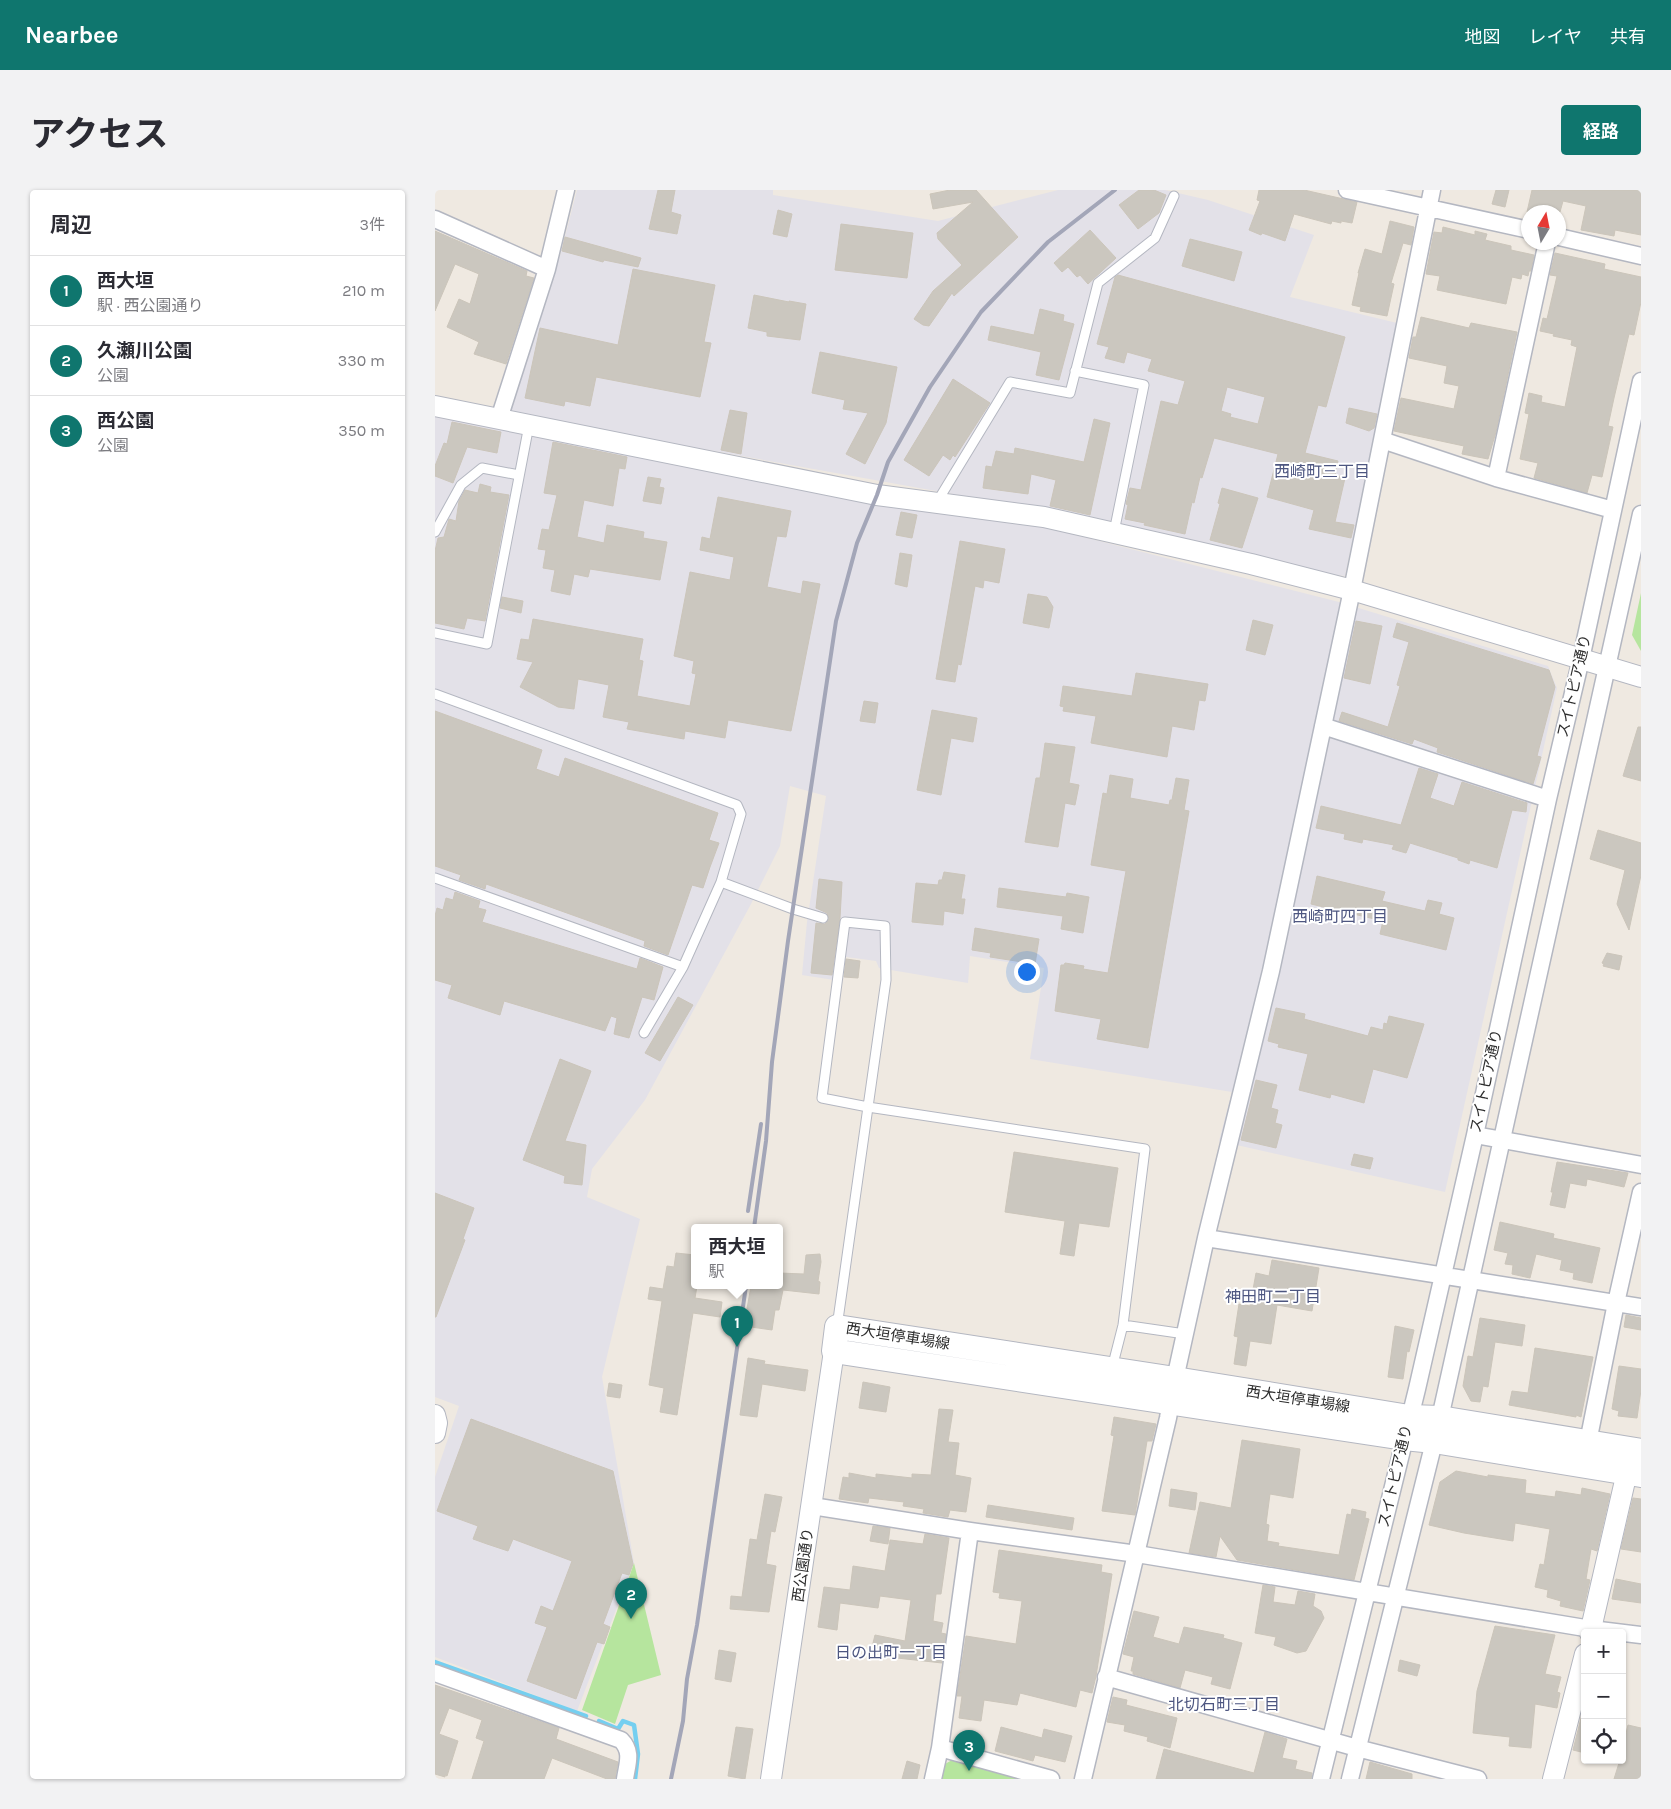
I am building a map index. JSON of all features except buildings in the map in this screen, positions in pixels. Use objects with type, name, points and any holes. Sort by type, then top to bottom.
[{"type":"main road","name":"西大垣停車場線","points":[[1174,1390],[1112,1369],[837,1327],[833,1351],[1174,1390],[1406,1427],[1588,1442],[1635,1462]]},
{"type":"main road","name":"西大垣停車場線","points":[[1437,1430],[1635,1462]]},
{"type":"street","points":[[499,418],[547,269],[566,190]]},
{"type":"street","points":[[1347,190],[1521,228]]},
{"type":"street","points":[[1083,1779],[1137,1554],[1206,1238],[1271,972],[1352,590],[1432,190]]},
{"type":"street","points":[[435,219],[547,269]]},
{"type":"street","points":[[1566,239],[1641,256]]},
{"type":"street","points":[[1497,478],[1545,250]]},
{"type":"street","name":"スイトピア通り","points":[[1321,1779],[1368,1591],[1406,1427],[1417,1389],[1475,1135],[1548,799],[1581,659],[1641,381]]},
{"type":"street","points":[[435,406],[877,495],[1044,517],[1115,532],[1352,590],[1641,677]]},
{"type":"street","points":[[1382,440],[1497,478],[1613,510]]},
{"type":"street","name":"スイトピア通り","points":[[1350,1779],[1437,1430],[1472,1280],[1641,514]]},
{"type":"street","points":[[1323,726],[1548,799]]},
{"type":"street","points":[[1475,1135],[1641,1165]]},
{"type":"street","points":[[1588,1442],[1641,1192]]},
{"type":"street","points":[[1206,1238],[1641,1307]]},
{"type":"street","name":"西公園通り","points":[[771,1779],[833,1351]]},
{"type":"street","points":[[435,1415],[437,1423],[435,1433]]},
{"type":"street","points":[[1592,1629],[1635,1462]]},
{"type":"street","points":[[812,1506],[970,1531],[1137,1554],[1368,1591],[1581,1629]]},
{"type":"street","points":[[933,1779],[940,1748],[970,1531]]},
{"type":"street","points":[[1626,1634],[1641,1635]]},
{"type":"street","points":[[1553,1779],[1581,1670]]},
{"type":"street","points":[[435,1673],[621,1740],[627,1746],[629,1756],[625,1779]]},
{"type":"street","points":[[1106,1677],[1357,1748],[1478,1779]]},
{"type":"street","points":[[940,1748],[1051,1779]]},
{"type":"lane","points":[[937,502],[1010,382],[1069,392],[1098,283],[1155,238],[1175,196]]},
{"type":"lane","points":[[1075,371],[1144,385],[1115,532]]},
{"type":"lane","points":[[435,633],[487,644],[529,424]]},
{"type":"lane","points":[[435,532],[461,485],[483,468],[519,474]]},
{"type":"lane","points":[[435,694],[737,805],[741,814],[721,882],[683,967],[644,1034]]},
{"type":"lane","points":[[435,878],[683,967]]},
{"type":"lane","points":[[721,882],[823,918]]},
{"type":"lane","points":[[837,1327],[868,1107],[886,980],[885,926],[842,921],[822,1098],[868,1107],[1145,1149],[1123,1325],[1112,1369]]},
{"type":"lane","points":[[1123,1325],[1185,1334]]},
{"type":"shaded area","points":[[577,190],[773,190],[773,195],[938,221],[1058,190],[1165,190],[1208,200],[1314,235],[1290,297],[1397,323],[1345,576],[1301,570],[1031,508],[508,414],[560,256]]},
{"type":"shaded area","points":[[435,417],[1052,529],[1339,602],[1548,666],[1557,688],[1445,1192],[1219,1141],[1232,1092],[1030,1059],[1044,968],[970,956],[968,983],[879,968],[876,961],[839,956],[834,980],[802,975],[807,922],[826,796],[790,786],[780,846],[751,904],[645,1100],[592,1169],[587,1197],[640,1219],[602,1377],[634,1563],[577,1711],[435,1657],[435,1477],[459,1406],[435,1397]]},
{"type":"green space","points":[[1641,593],[1641,651],[1632,635]]},
{"type":"green space","points":[[634,1563],[661,1675],[628,1685],[615,1724],[582,1710]]},
{"type":"green space","points":[[952,1760],[1022,1779],[941,1779],[945,1764]]},
{"type":"waterway","points":[[435,1662],[586,1716]]},
{"type":"waterway","points":[[599,1721],[618,1729],[623,1721],[634,1725],[638,1754],[635,1779]]},
{"type":"railway","points":[[755,1224],[766,1141],[772,1062],[788,941],[836,621],[857,543],[877,495],[888,462],[930,387],[981,312],[1048,242],[1115,190]]},
{"type":"railway","points":[[748,1211],[761,1124]]},
{"type":"railway","points":[[671,1779],[683,1721],[687,1679],[697,1625],[746,1289]]},
{"type":"place","name":"西大垣","points":[[737,1347]]},
{"type":"place","name":"久瀬川公園","points":[[631,1619]]},
{"type":"place","name":"西公園","points":[[969,1771]]},
{"type":"district","name":"西崎町三丁目","points":[[1322,471]]},
{"type":"district","name":"西崎町四丁目","points":[[1340,916]]},
{"type":"district","name":"神田町二丁目","points":[[1273,1296]]},
{"type":"district","name":"日の出町一丁目","points":[[891,1652]]},
{"type":"district","name":"北切石町三丁目","points":[[1224,1704]]}]
